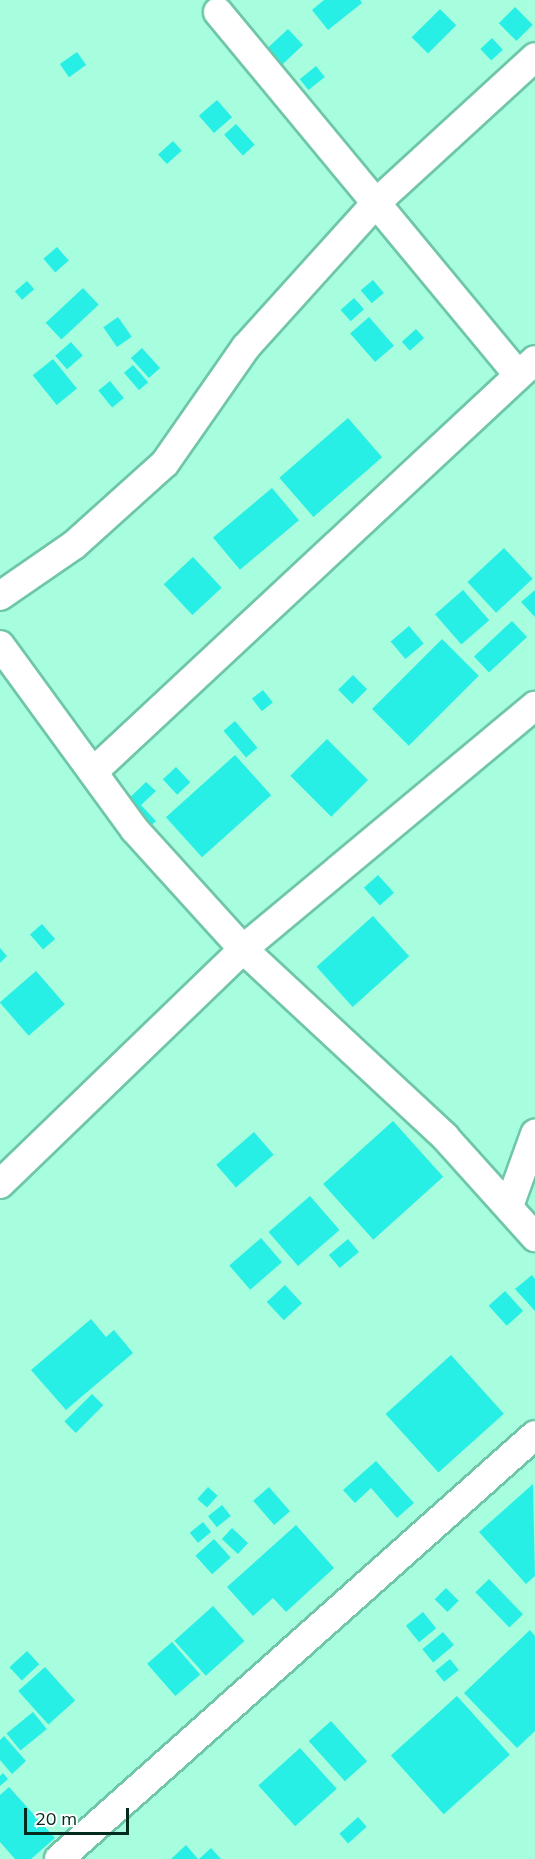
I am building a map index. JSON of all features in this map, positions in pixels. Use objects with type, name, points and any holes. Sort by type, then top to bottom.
[{"type":"street","points":[[93,772],[527,367],[377,202],[218,12]]},
{"type":"street","points":[[0,596],[74,545],[165,463],[246,347],[377,202],[535,57]]},
{"type":"street","points":[[0,645],[135,830],[243,949],[445,1137],[535,1237]]},
{"type":"street","points":[[0,1184],[243,949],[535,706]]},
{"type":"street","points":[[508,1206],[535,1134]]},
{"type":"street","points":[[59,1859],[535,1435]]},
{"type":"building","points":[[324,0],[360,0],[362,3],[328,30],[312,10]]},
{"type":"building","points":[[515,7],[533,25],[516,41],[499,23]]},
{"type":"building","points":[[440,9],[456,25],[428,54],[412,37]]},
{"type":"building","points":[[288,29],[303,45],[283,64],[268,48]]},
{"type":"building","points":[[492,38],[503,50],[491,61],[480,49]]},
{"type":"building","points":[[77,52],[86,65],[69,77],[60,64]]},
{"type":"building","points":[[316,66],[325,77],[308,90],[300,79]]},
{"type":"building","points":[[217,100],[232,117],[214,133],[199,116]]},
{"type":"building","points":[[236,124],[255,145],[243,156],[224,135]]},
{"type":"building","points":[[173,141],[182,151],[167,164],[158,154]]},
{"type":"building","points":[[57,247],[69,261],[55,272],[43,259]]},
{"type":"building","points":[[373,280],[384,293],[372,303],[361,290]]},
{"type":"building","points":[[27,281],[34,289],[22,300],[15,291]]},
{"type":"building","points":[[83,288],[99,305],[61,340],[46,323]]},
{"type":"building","points":[[354,298],[364,309],[351,321],[341,310]]},
{"type":"building","points":[[118,317],[132,337],[117,347],[103,327]]},
{"type":"building","points":[[369,317],[394,346],[375,362],[350,333]]},
{"type":"building","points":[[416,329],[424,338],[410,351],[402,342]]},
{"type":"building","points":[[71,342],[83,356],[67,369],[55,356]]},
{"type":"building","points":[[142,348],[160,368],[149,378],[131,358]]},
{"type":"building","points":[[53,359],[77,389],[57,405],[33,375]]},
{"type":"building","points":[[133,365],[148,382],[139,390],[124,373]]},
{"type":"building","points":[[110,381],[124,398],[112,408],[98,390]]},
{"type":"building","points":[[348,418],[382,457],[313,517],[279,478]]},
{"type":"building","points":[[272,488],[299,520],[240,570],[213,537]]},
{"type":"building","points":[[504,548],[533,579],[496,613],[467,582]]},
{"type":"building","points":[[193,557],[222,588],[192,615],[164,584]]},
{"type":"building","points":[[463,590],[489,620],[461,644],[435,614]]},
{"type":"building","points":[[535,590],[535,617],[521,602]]},
{"type":"building","points":[[512,621],[527,637],[489,673],[474,656]]},
{"type":"building","points":[[409,626],[424,644],[405,659],[391,641]]},
{"type":"building","points":[[442,639],[479,676],[409,746],[372,709]]},
{"type":"building","points":[[353,675],[367,689],[352,704],[338,690]]},
{"type":"building","points":[[263,690],[273,703],[262,711],[252,699]]},
{"type":"building","points":[[235,721],[257,748],[246,757],[224,731]]},
{"type":"building","points":[[327,739],[368,780],[331,817],[290,776]]},
{"type":"building","points":[[235,755],[271,795],[202,857],[166,817]]},
{"type":"building","points":[[176,767],[190,782],[177,795],[163,779]]},
{"type":"building","points":[[146,782],[156,791],[141,805],[156,821],[146,830],[122,805]]},
{"type":"building","points":[[378,875],[394,893],[380,906],[364,888]]},
{"type":"building","points":[[373,916],[409,956],[353,1007],[317,967]]},
{"type":"building","points":[[42,924],[55,939],[43,950],[30,934]]},
{"type":"building","points":[[0,948],[7,956],[0,963]]},
{"type":"building","points":[[36,971],[65,1004],[29,1036],[0,1002]]},
{"type":"building","points":[[393,1121],[443,1177],[373,1240],[323,1184]]},
{"type":"building","points":[[254,1132],[274,1155],[236,1187],[216,1165]]},
{"type":"building","points":[[310,1196],[340,1230],[298,1266],[268,1232]]},
{"type":"building","points":[[261,1238],[282,1262],[250,1290],[229,1266]]},
{"type":"building","points":[[348,1239],[359,1252],[340,1268],[329,1255]]},
{"type":"building","points":[[532,1275],[535,1279],[535,1311],[515,1289]]},
{"type":"building","points":[[285,1285],[302,1303],[284,1320],[267,1302]]},
{"type":"building","points":[[505,1291],[523,1311],[507,1326],[489,1306]]},
{"type":"building","points":[[91,1319],[106,1337],[114,1330],[133,1353],[66,1410],[31,1370]]},
{"type":"building","points":[[451,1355],[504,1414],[438,1473],[386,1414]]},
{"type":"building","points":[[92,1394],[103,1405],[76,1433],[64,1422]]},
{"type":"building","points":[[376,1461],[414,1503],[397,1518],[371,1488],[355,1503],[343,1490]]},
{"type":"building","points":[[533,1484],[535,1576],[526,1584],[479,1532]]},
{"type":"building","points":[[208,1487],[218,1496],[207,1508],[197,1499]]},
{"type":"building","points":[[269,1487],[290,1511],[274,1525],[253,1501]]},
{"type":"building","points":[[222,1505],[231,1516],[217,1527],[208,1516]]},
{"type":"building","points":[[203,1522],[211,1532],[198,1543],[190,1533]]},
{"type":"building","points":[[296,1525],[334,1568],[286,1612],[273,1598],[253,1616],[227,1587]]},
{"type":"building","points":[[232,1528],[248,1543],[238,1554],[222,1539]]},
{"type":"building","points":[[214,1539],[231,1558],[212,1574],[195,1556]]},
{"type":"building","points":[[489,1579],[523,1614],[509,1627],[475,1592]]},
{"type":"building","points":[[446,1588],[459,1601],[447,1612],[435,1599]]},
{"type":"building","points":[[213,1606],[244,1641],[206,1676],[174,1641]]},
{"type":"building","points":[[423,1612],[436,1628],[419,1642],[406,1626]]},
{"type":"building","points":[[530,1630],[535,1636],[535,1731],[517,1748],[464,1693]]},
{"type":"building","points":[[443,1632],[454,1645],[433,1662],[422,1649]]},
{"type":"building","points":[[172,1642],[200,1674],[175,1696],[147,1664]]},
{"type":"building","points":[[27,1651],[39,1664],[22,1681],[9,1667]]},
{"type":"building","points":[[450,1659],[459,1670],[444,1682],[435,1671]]},
{"type":"building","points":[[45,1667],[75,1700],[48,1725],[18,1691]]},
{"type":"building","points":[[457,1696],[510,1755],[444,1814],[391,1756]]},
{"type":"building","points":[[33,1712],[47,1729],[20,1750],[7,1733]]},
{"type":"building","points":[[331,1721],[367,1761],[345,1781],[309,1741]]},
{"type":"building","points":[[4,1736],[26,1761],[12,1774],[0,1760],[0,1740]]},
{"type":"building","points":[[300,1748],[337,1789],[295,1826],[258,1785]]},
{"type":"building","points":[[3,1773],[8,1779],[0,1786],[0,1776]]},
{"type":"building","points":[[9,1787],[55,1838],[31,1859],[15,1859],[0,1842],[0,1795]]},
{"type":"building","points":[[358,1817],[367,1827],[348,1843],[339,1834]]},
{"type":"building","points":[[186,1845],[198,1859],[171,1859]]},
{"type":"building","points":[[211,1848],[221,1859],[199,1859]]}]
